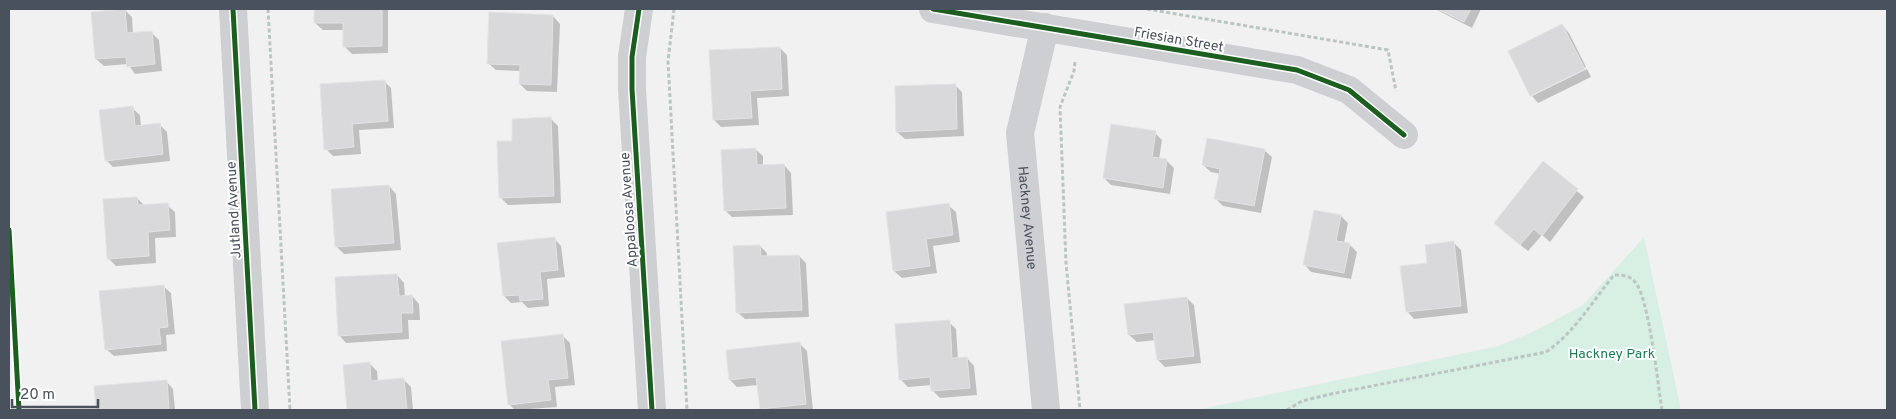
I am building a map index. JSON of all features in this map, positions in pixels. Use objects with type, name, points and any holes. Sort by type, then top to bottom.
[{"type":"street","name":"Jutland Avenue","points":[[233,9],[255,410]]},
{"type":"street","name":"Appaloosa Avenue","points":[[639,9],[632,57],[632,89],[652,410]]},
{"type":"street","name":"Friesian Street","points":[[932,9],[1297,70],[1350,90],[1404,135]]},
{"type":"street","name":"Hackney Avenue","points":[[1045,27],[1020,133],[1046,410]]},
{"type":"path","points":[[268,9],[290,410]]},
{"type":"path","points":[[674,9],[668,61],[687,410]]},
{"type":"path","points":[[1077,33],[1074,71],[1060,107],[1066,263],[1080,410]]},
{"type":"path","points":[[1287,410],[1302,401],[1546,352],[1570,332],[1585,310],[1614,275],[1624,275],[1636,282],[1646,308],[1662,410]]},
{"type":"green space","name":"Hackney Park","points":[[1644,237],[1681,410],[1197,410],[1498,346],[1533,332],[1583,305]]},
{"type":"building","points":[[125,9],[127,33],[152,31],[155,64],[127,67],[126,57],[95,59],[91,12]]},
{"type":"building","points":[[314,9],[382,9],[382,46],[343,47],[343,23],[314,23]]},
{"type":"building","points":[[1437,9],[1471,9],[1464,22]]},
{"type":"building","points":[[489,12],[553,15],[551,85],[519,84],[520,65],[487,64]]},
{"type":"building","points":[[1562,24],[1585,69],[1530,96],[1508,51]]},
{"type":"building","points":[[780,47],[782,89],[750,91],[752,118],[713,120],[709,50]]},
{"type":"building","points":[[385,80],[388,121],[352,124],[354,147],[324,150],[320,84]]},
{"type":"building","points":[[956,84],[957,129],[896,132],[895,86]]},
{"type":"building","points":[[133,106],[135,126],[160,123],[163,154],[105,161],[99,110]]},
{"type":"building","points":[[551,117],[554,196],[499,198],[497,141],[512,141],[512,119]]},
{"type":"building","points":[[1111,124],[1156,131],[1152,157],[1167,159],[1163,188],[1103,178]]},
{"type":"building","points":[[1207,138],[1265,149],[1254,206],[1214,199],[1220,169],[1202,165]]},
{"type":"building","points":[[756,148],[757,165],[784,164],[786,208],[724,211],[721,150]]},
{"type":"building","points":[[1543,161],[1578,189],[1542,236],[1534,229],[1520,245],[1494,223]]},
{"type":"building","points":[[389,185],[394,243],[335,247],[331,189]]},
{"type":"building","points":[[137,197],[138,205],[168,203],[170,230],[148,232],[149,256],[107,259],[103,199]]},
{"type":"building","points":[[949,203],[953,235],[926,239],[930,266],[893,271],[886,212]]},
{"type":"building","points":[[1314,210],[1341,215],[1336,241],[1350,243],[1344,273],[1303,265]]},
{"type":"building","points":[[555,237],[558,270],[540,272],[543,299],[520,301],[519,295],[503,296],[497,243]]},
{"type":"building","points":[[1454,241],[1461,306],[1406,312],[1400,266],[1427,263],[1425,245]]},
{"type":"building","points":[[760,245],[761,256],[799,255],[802,310],[736,313],[733,246]]},
{"type":"building","points":[[397,274],[399,296],[412,295],[413,313],[401,313],[402,332],[338,336],[335,277]]},
{"type":"building","points":[[164,285],[168,327],[159,328],[161,344],[105,350],[99,291]]},
{"type":"building","points":[[1187,297],[1194,356],[1157,360],[1153,332],[1128,335],[1124,304]]},
{"type":"building","points":[[950,320],[952,358],[967,357],[970,388],[931,391],[930,377],[899,380],[895,324]]},
{"type":"building","points":[[563,334],[568,378],[548,380],[551,400],[508,405],[501,341]]},
{"type":"building","points":[[800,342],[806,404],[760,409],[756,377],[729,380],[726,350]]},
{"type":"building","points":[[370,362],[371,381],[404,378],[407,410],[347,410],[343,365]]},
{"type":"building","points":[[167,380],[169,410],[96,410],[94,386]]},
{"type":"cycle path","points":[[233,9],[255,410]]},
{"type":"cycle path","points":[[639,9],[632,57],[632,89],[652,410]]},
{"type":"cycle path","points":[[933,9],[1297,70],[1349,90],[1404,135]]},
{"type":"cycle path","points":[[9,230],[19,410]]}]
